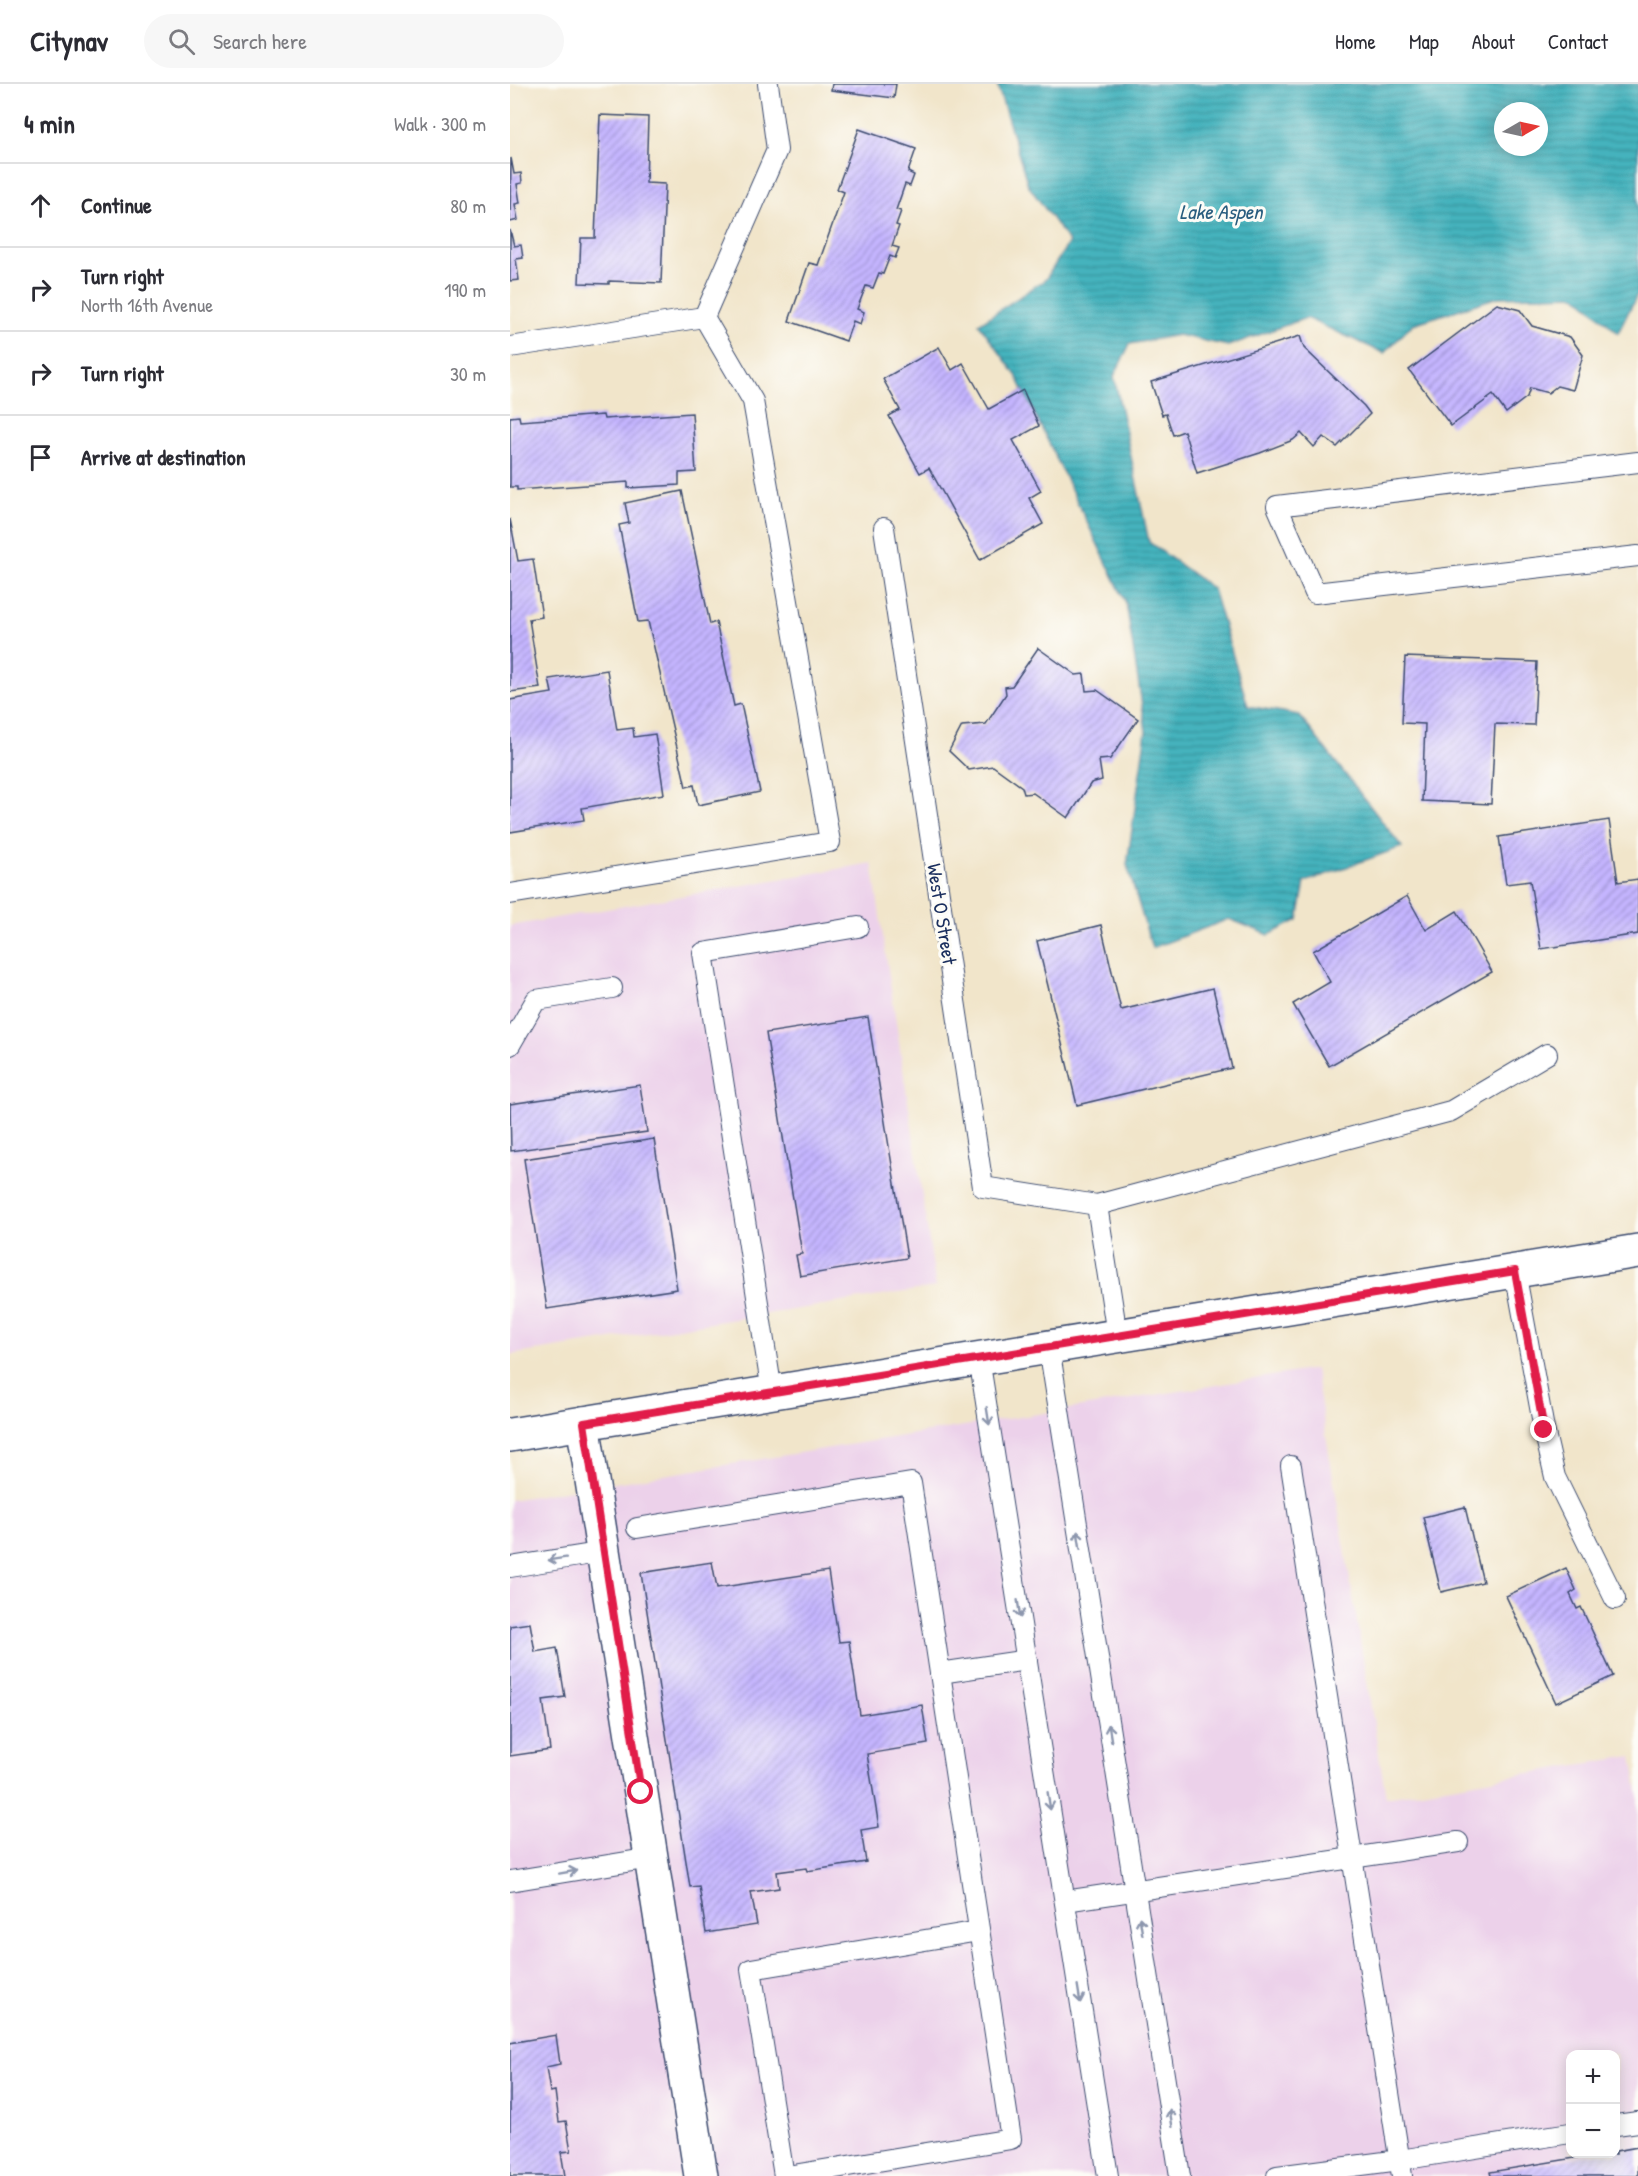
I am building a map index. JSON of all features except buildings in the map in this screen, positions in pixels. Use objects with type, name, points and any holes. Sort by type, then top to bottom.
[{"type":"main road","points":[[510,1435],[1638,1251]]},
{"type":"main road","points":[[584,1423],[701,2176]]},
{"type":"lane","points":[[704,317],[777,150],[768,84]]},
{"type":"lane","points":[[510,347],[704,317]]},
{"type":"lane","points":[[510,894],[830,842],[753,401],[704,317]]},
{"type":"lane","points":[[1638,462],[1277,506],[1315,593],[1638,556]]},
{"type":"lane","name":"West O Street","points":[[884,528],[983,1187],[1097,1205]]},
{"type":"lane","points":[[772,1392],[703,952],[858,927]]},
{"type":"lane","points":[[510,1045],[536,1000],[612,988]]},
{"type":"lane","points":[[1118,1335],[1097,1205],[1451,1111],[1548,1054]]},
{"type":"lane","points":[[1515,1271],[1544,1430],[1555,1477],[1616,1599]]},
{"type":"lane","points":[[1049,1347],[1180,2176]]},
{"type":"lane","points":[[979,1358],[1108,2176]]},
{"type":"lane","points":[[1291,1466],[1401,2168]]},
{"type":"lane","points":[[637,1528],[911,1484],[1011,2139],[785,2176],[751,1969],[979,1931]]},
{"type":"lane","points":[[510,1567],[604,1552]]},
{"type":"lane","points":[[940,1673],[1027,1660]]},
{"type":"lane","points":[[1065,1901],[1458,1842]]},
{"type":"lane","points":[[510,1881],[651,1858]]},
{"type":"lane","points":[[1620,2124],[1638,2122]]},
{"type":"lane","points":[[1277,2176],[1401,2168],[1566,2134]]},
{"type":"shaded area","points":[[872,863],[936,1287],[510,1355],[510,926]]},
{"type":"shaded area","points":[[1315,1369],[1386,1797],[1632,1756],[1638,1792],[1638,2176],[510,2176],[510,1500]]},
{"type":"water","name":"Lake Aspen","points":[[997,84],[1638,84],[1638,293],[1618,333],[1576,295],[1498,297],[1413,324],[1384,353],[1306,318],[1228,346],[1178,335],[1130,344],[1114,376],[1149,542],[1213,589],[1248,706],[1299,715],[1402,847],[1305,882],[1298,920],[1269,935],[1229,919],[1152,948],[1127,865],[1146,731],[1126,603],[1016,375],[979,324],[1046,279],[1069,242],[1028,185]]},
{"type":"route","points":[[641,1792],[584,1423],[1515,1271],[1544,1430]]}]
